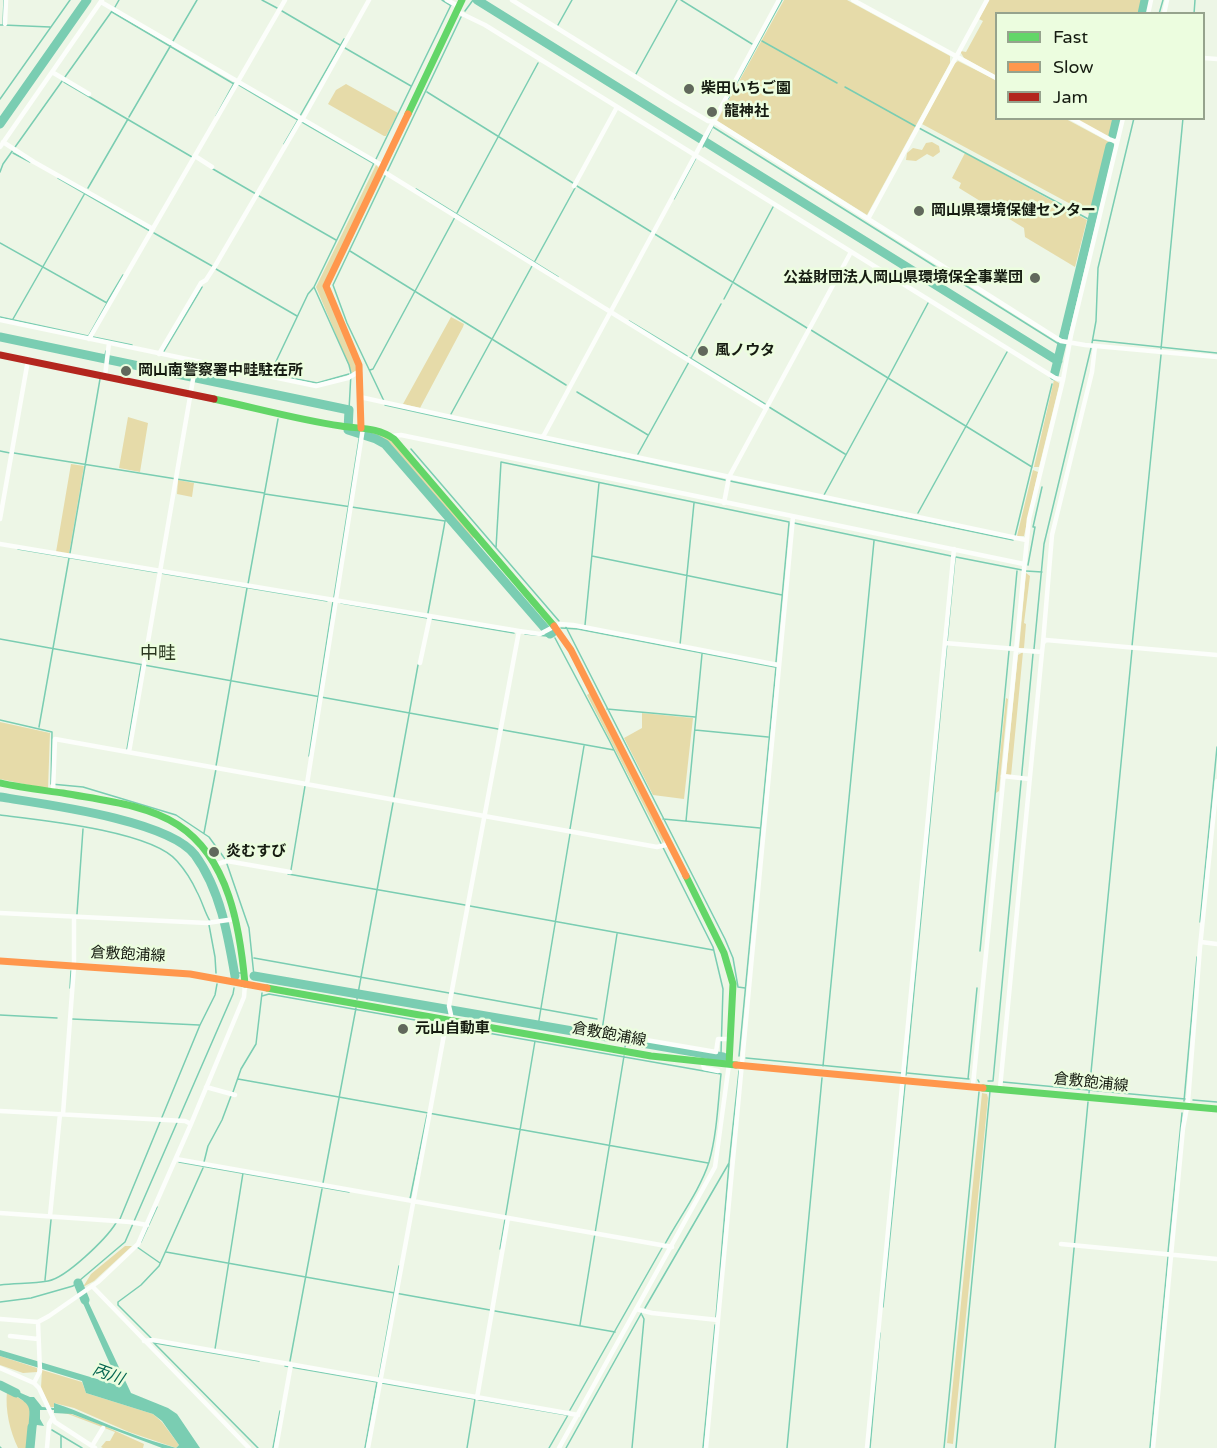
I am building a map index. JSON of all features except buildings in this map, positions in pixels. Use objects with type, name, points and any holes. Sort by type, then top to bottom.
[{"type":"street","points":[[5,24],[6,0]]},
{"type":"street","points":[[90,337],[285,0]]},
{"type":"street","points":[[160,352],[201,283],[206,280],[215,266],[369,0]]},
{"type":"street","points":[[447,0],[696,157],[1055,378],[1063,380]]},
{"type":"street","points":[[512,0],[1066,342],[1217,357]]},
{"type":"street","points":[[544,437],[779,0]]},
{"type":"street","points":[[853,0],[995,77]]},
{"type":"street","points":[[868,219],[987,0]]},
{"type":"street","points":[[153,229],[2,144],[102,1],[381,168],[766,408]]},
{"type":"street","points":[[307,784],[362,431],[360,371],[326,286],[459,6]]},
{"type":"street","points":[[52,72],[89,94]]},
{"type":"street","points":[[575,185],[616,107]]},
{"type":"street","points":[[1075,120],[1117,142]]},
{"type":"street","points":[[973,1085],[1026,540],[1031,510],[1063,380],[1066,342],[1122,120]]},
{"type":"street","points":[[195,156],[212,166]]},
{"type":"street","points":[[723,502],[730,478],[851,252]]},
{"type":"street","points":[[0,320],[316,386],[350,377],[360,371]]},
{"type":"street","points":[[105,376],[109,343]]},
{"type":"street","points":[[1043,643],[1052,535],[1092,372],[1092,346]]},
{"type":"street","points":[[0,355],[349,426],[362,431],[391,436],[401,435],[502,455],[723,502],[792,521],[1023,569]]},
{"type":"street","points":[[0,519],[28,360]]},
{"type":"street","points":[[129,752],[196,362]]},
{"type":"street","points":[[360,397],[1026,540]]},
{"type":"street","points":[[391,436],[571,650],[665,845],[714,929],[733,984],[725,1039],[729,1059],[716,1164],[666,1246],[641,1311],[559,1448]]},
{"type":"street","points":[[706,1448],[716,1320],[792,521]]},
{"type":"street","points":[[0,544],[429,618],[540,634],[554,627],[777,665]]},
{"type":"street","points":[[867,1448],[947,644],[953,554]]},
{"type":"street","points":[[420,663],[429,618]]},
{"type":"street","points":[[368,1448],[519,631]]},
{"type":"street","points":[[1000,1088],[1029,779],[1036,652],[1046,640],[1217,655]]},
{"type":"street","points":[[947,644],[1036,652]]},
{"type":"street","points":[[54,786],[55,741],[129,752],[484,816],[665,845]]},
{"type":"street","points":[[1003,776],[1029,779]]},
{"type":"street","points":[[1153,1448],[1169,1254],[1187,1106],[1217,781]]},
{"type":"street","points":[[0,783],[54,786],[169,820],[192,835],[214,865],[227,892],[242,944],[245,984],[244,996],[191,1124],[136,1246],[92,1286],[38,1322],[0,1319]]},
{"type":"street","points":[[214,865],[226,861],[290,872]]},
{"type":"street","points":[[0,913],[207,923],[235,919]]},
{"type":"street","points":[[50,1216],[74,966],[76,917]]},
{"type":"street","points":[[1201,942],[1217,944]]},
{"type":"street","name":"倉敷飽浦線","points":[[0,961],[172,971],[448,1018],[651,1056],[702,1061],[742,1060],[903,1075],[1000,1088],[1217,1108]]},
{"type":"street","points":[[601,1032],[716,1052],[718,1038],[725,1039]]},
{"type":"street","points":[[702,1061],[704,1068],[718,1071]]},
{"type":"street","points":[[206,1087],[233,1094]]},
{"type":"street","points":[[0,1111],[159,1120],[191,1124]]},
{"type":"street","points":[[176,1159],[666,1246]]},
{"type":"street","points":[[0,1213],[133,1222],[147,1225]]},
{"type":"street","points":[[476,1397],[507,1219]]},
{"type":"street","points":[[1061,1244],[1217,1258]]},
{"type":"street","points":[[92,1286],[149,1340],[249,1448]]},
{"type":"street","points":[[641,1311],[716,1320]]},
{"type":"street","points":[[34,1383],[40,1371],[38,1322]]},
{"type":"street","points":[[10,1336],[38,1339]]},
{"type":"street","points":[[149,1340],[578,1415]]},
{"type":"street","points":[[276,1448],[291,1366]]},
{"type":"street","points":[[0,1368],[34,1383],[39,1388],[52,1419],[62,1428],[94,1447],[103,1428]]},
{"type":"street","points":[[46,1448],[49,1424],[52,1419]]},
{"type":"shaded area","points":[[784,0],[847,0],[950,56],[950,63],[867,215],[717,121]]},
{"type":"shaded area","points":[[989,0],[1143,0],[1140,12],[995,12],[995,75],[964,58],[961,53],[961,51],[966,52],[983,21],[979,19]]},
{"type":"shaded area","points":[[958,61],[995,80],[995,120],[1068,120],[1109,142],[1091,215],[922,124],[954,64]]},
{"type":"shaded area","points":[[346,84],[398,113],[386,136],[328,104],[336,90]]},
{"type":"shaded area","points":[[1077,120],[1114,120],[1109,137]]},
{"type":"shaded area","points":[[932,142],[939,146],[940,152],[933,157],[927,154],[916,161],[906,160],[907,153],[913,148],[922,150],[926,143]]},
{"type":"shaded area","points":[[965,153],[1087,220],[1075,267],[1025,237],[1024,228],[959,188],[961,183],[952,178]]},
{"type":"shaded area","points":[[376,165],[379,168],[323,286],[356,363],[357,370],[352,373],[316,287]]},
{"type":"shaded area","points":[[451,317],[464,324],[463,327],[420,408],[403,404]]},
{"type":"shaded area","points":[[1054,380],[1059,383],[1059,386],[1039,467],[1034,467]]},
{"type":"shaded area","points":[[128,417],[148,423],[140,472],[119,468]]},
{"type":"shaded area","points":[[366,431],[381,435],[393,442],[474,535],[473,541],[390,446],[379,438],[364,433]]},
{"type":"shaded area","points":[[71,464],[84,466],[69,554],[56,552]]},
{"type":"shaded area","points":[[1033,470],[1038,472],[1024,536],[1017,536]]},
{"type":"shaded area","points":[[178,480],[194,483],[192,497],[177,494]]},
{"type":"shaded area","points":[[1026,573],[1030,576],[1024,623],[1026,624],[1024,648],[1019,649]]},
{"type":"shaded area","points":[[1023,652],[1011,776],[1006,774],[1018,655]]},
{"type":"shaded area","points":[[590,693],[664,838],[663,843],[587,695]]},
{"type":"shaded area","points":[[1006,698],[1008,699],[999,791],[996,793]]},
{"type":"shaded area","points":[[642,713],[693,718],[684,799],[653,795],[624,738],[642,728]]},
{"type":"shaded area","points":[[0,722],[50,733],[48,789],[0,779]]},
{"type":"shaded area","points":[[982,1093],[987,1094],[988,1098],[953,1444],[947,1443]]},
{"type":"shaded area","points":[[125,1246],[132,1246],[94,1281],[83,1287],[91,1274]]},
{"type":"shaded area","points":[[85,1295],[131,1393],[177,1414],[200,1448],[176,1448],[179,1445],[162,1421],[153,1414],[86,1393],[82,1381],[0,1356],[0,1350],[117,1385],[117,1380],[82,1301]]},
{"type":"shaded area","points":[[0,1356],[37,1368],[37,1372],[23,1373],[0,1365]]},
{"type":"shaded area","points":[[42,1370],[82,1382],[86,1393],[153,1414],[179,1445],[176,1448],[129,1432],[74,1408],[54,1403],[54,1407],[50,1407],[41,1388]]},
{"type":"shaded area","points":[[7,1387],[34,1397],[42,1407],[54,1408],[54,1403],[111,1426],[176,1448],[162,1448],[72,1414],[54,1413],[54,1410],[40,1410],[40,1419],[44,1426],[37,1425],[32,1437],[29,1437],[29,1409],[23,1401],[6,1390]]},
{"type":"shaded area","points":[[7,1391],[27,1403],[30,1409],[28,1448],[18,1448],[13,1435],[7,1413]]},
{"type":"shaded area","points":[[68,1413],[100,1424],[144,1444],[143,1448],[103,1448],[101,1447],[106,1441],[110,1441],[115,1432],[63,1414]]},
{"type":"waterway","points":[[0,25],[3,25],[4,0]]},
{"type":"waterway","points":[[0,99],[70,0]]},
{"type":"waterway","points":[[0,124],[87,0]]},
{"type":"waterway","points":[[115,7],[119,0]]},
{"type":"waterway","points":[[173,41],[197,0]]},
{"type":"waterway","points":[[262,0],[277,8]]},
{"type":"waterway","points":[[442,0],[450,5]]},
{"type":"waterway","points":[[465,11],[473,0]]},
{"type":"waterway","points":[[477,0],[1058,361]]},
{"type":"waterway","points":[[558,25],[572,0]]},
{"type":"waterway","points":[[636,74],[677,0]]},
{"type":"waterway","points":[[681,0],[752,44]]},
{"type":"waterway","points":[[728,99],[782,0]]},
{"type":"waterway","points":[[1142,12],[1145,0]]},
{"type":"waterway","points":[[1160,12],[1163,0]]},
{"type":"waterway","points":[[1194,12],[1195,0]]},
{"type":"waterway","points":[[376,159],[451,5]]},
{"type":"waterway","points":[[0,172],[3,164],[112,11]]},
{"type":"waterway","points":[[282,11],[340,45]]},
{"type":"waterway","points":[[112,12],[234,84]]},
{"type":"waterway","points":[[384,401],[347,323],[333,285],[461,17]]},
{"type":"waterway","points":[[3,25],[50,27]]},
{"type":"waterway","points":[[300,116],[344,39]]},
{"type":"waterway","points":[[762,41],[837,83]]},
{"type":"waterway","points":[[129,117],[171,45]]},
{"type":"waterway","points":[[345,48],[411,86]]},
{"type":"waterway","points":[[457,213],[538,63]]},
{"type":"waterway","points":[[64,82],[192,157]]},
{"type":"waterway","points":[[216,116],[234,83]]},
{"type":"waterway","points":[[239,85],[298,120]]},
{"type":"waterway","points":[[845,87],[915,126]]},
{"type":"waterway","points":[[427,92],[573,183]]},
{"type":"waterway","points":[[88,188],[128,119]]},
{"type":"waterway","points":[[284,144],[298,120]]},
{"type":"waterway","points":[[1113,135],[1117,120]]},
{"type":"waterway","points":[[1092,343],[1096,321],[1098,268],[1134,120]]},
{"type":"waterway","points":[[1161,349],[1183,120]]},
{"type":"waterway","points":[[302,122],[373,163]]},
{"type":"waterway","points":[[703,147],[713,126]]},
{"type":"waterway","points":[[713,127],[1062,346]]},
{"type":"waterway","points":[[919,128],[1092,221]]},
{"type":"waterway","points":[[1054,376],[1110,146]]},
{"type":"waterway","points":[[13,153],[30,162]]},
{"type":"waterway","points":[[674,199],[696,158]]},
{"type":"waterway","points":[[349,410],[351,373],[349,365],[314,287],[374,163]]},
{"type":"waterway","points":[[213,169],[256,194]]},
{"type":"waterway","points":[[58,178],[150,231]]},
{"type":"waterway","points":[[577,186],[807,328]]},
{"type":"waterway","points":[[535,261],[575,188]]},
{"type":"waterway","points":[[416,189],[558,277]]},
{"type":"waterway","points":[[13,319],[85,193]]},
{"type":"waterway","points":[[259,196],[336,240]]},
{"type":"waterway","points":[[733,282],[773,207]]},
{"type":"waterway","points":[[370,370],[373,369],[455,217]]},
{"type":"waterway","points":[[154,233],[212,266]]},
{"type":"waterway","points":[[0,243],[107,303],[89,335]]},
{"type":"waterway","points":[[350,251],[566,385]]},
{"type":"waterway","points":[[451,414],[532,266]]},
{"type":"waterway","points":[[216,269],[297,316]]},
{"type":"waterway","points":[[107,302],[123,275]]},
{"type":"waterway","points":[[724,299],[732,284]]},
{"type":"waterway","points":[[164,351],[202,287]]},
{"type":"waterway","points":[[270,374],[308,294],[314,287]]},
{"type":"waterway","points":[[928,303],[888,378],[1032,467]]},
{"type":"waterway","points":[[638,454],[721,304]]},
{"type":"waterway","points":[[0,317],[88,336]]},
{"type":"waterway","points":[[629,321],[687,356]]},
{"type":"waterway","points":[[811,330],[888,378],[824,495]]},
{"type":"waterway","points":[[0,337],[349,410],[348,430],[385,444],[550,634],[552,633]]},
{"type":"waterway","points":[[93,337],[132,345]]},
{"type":"waterway","points":[[1093,340],[1217,353]]},
{"type":"waterway","points":[[1034,649],[1044,544],[1091,348]]},
{"type":"waterway","points":[[104,359],[106,351]]},
{"type":"waterway","points":[[918,513],[1007,352]]},
{"type":"waterway","points":[[1132,646],[1161,355]]},
{"type":"waterway","points":[[690,358],[765,404]]},
{"type":"waterway","points":[[191,376],[193,364]]},
{"type":"waterway","points":[[281,376],[317,383],[349,374]]},
{"type":"waterway","points":[[70,553],[100,379]]},
{"type":"waterway","points":[[1015,536],[1052,384]]},
{"type":"waterway","points":[[577,392],[648,435]]},
{"type":"waterway","points":[[385,405],[725,480]]},
{"type":"waterway","points":[[769,407],[845,454]]},
{"type":"waterway","points":[[248,584],[278,419]]},
{"type":"waterway","points":[[334,597],[360,433]]},
{"type":"waterway","points":[[411,449],[559,621]]},
{"type":"waterway","points":[[0,451],[10,453]]},
{"type":"waterway","points":[[14,453],[264,493]]},
{"type":"waterway","points":[[496,548],[501,462],[789,522]]},
{"type":"waterway","points":[[730,481],[1013,540]]},
{"type":"waterway","points":[[585,625],[599,483]]},
{"type":"waterway","points":[[1028,565],[1042,487]]},
{"type":"waterway","points":[[265,494],[445,521]]},
{"type":"waterway","points":[[680,645],[694,503]]},
{"type":"waterway","points":[[428,613],[445,521],[450,518]]},
{"type":"waterway","points":[[776,662],[789,523]]},
{"type":"waterway","points":[[794,523],[951,556]]},
{"type":"waterway","points":[[823,1066],[874,541]]},
{"type":"waterway","points":[[18,549],[327,601]]},
{"type":"waterway","points":[[592,556],[782,595]]},
{"type":"waterway","points":[[956,557],[1022,570]]},
{"type":"waterway","points":[[39,727],[69,558]]},
{"type":"waterway","points":[[906,1075],[955,558]]},
{"type":"waterway","points":[[1010,646],[1017,571]]},
{"type":"waterway","points":[[1026,571],[1042,572]]},
{"type":"waterway","points":[[216,766],[247,588]]},
{"type":"waterway","points":[[309,756],[333,601]]},
{"type":"waterway","points":[[341,603],[427,618]]},
{"type":"waterway","points":[[432,619],[514,633]]},
{"type":"waterway","points":[[566,627],[725,939],[733,958],[738,987],[745,988]]},
{"type":"waterway","points":[[561,628],[578,629],[775,667]]},
{"type":"waterway","points":[[525,634],[547,636]]},
{"type":"waterway","points":[[555,638],[713,947],[723,989],[721,1053]]},
{"type":"waterway","points":[[0,639],[498,729]]},
{"type":"waterway","points":[[1089,1093],[1132,650]]},
{"type":"waterway","points":[[980,951],[1009,651]]},
{"type":"waterway","points":[[686,821],[702,654]]},
{"type":"waterway","points":[[988,1081],[993,1081],[1033,654]]},
{"type":"waterway","points":[[394,797],[418,665]]},
{"type":"waterway","points":[[127,749],[141,666]]},
{"type":"waterway","points":[[739,1056],[776,667]]},
{"type":"waterway","points":[[607,709],[695,717]]},
{"type":"waterway","points":[[0,720],[52,732],[51,784],[83,787],[176,815],[209,837],[225,859]]},
{"type":"waterway","points":[[503,730],[614,750]]},
{"type":"waterway","points":[[695,730],[768,737]]},
{"type":"waterway","points":[[570,829],[584,746]]},
{"type":"waterway","points":[[1200,922],[1217,747]]},
{"type":"waterway","points":[[204,833],[216,769]]},
{"type":"waterway","points":[[291,870],[305,786]]},
{"type":"waterway","points":[[0,797],[74,809],[133,823],[160,832],[181,843],[195,855],[211,882],[222,913],[235,976]]},
{"type":"waterway","points":[[357,999],[393,803]]},
{"type":"waterway","points":[[0,815],[94,829],[145,842],[164,851],[177,861],[188,876],[210,921]]},
{"type":"waterway","points":[[663,819],[760,828]]},
{"type":"waterway","points":[[77,914],[83,829]]},
{"type":"waterway","points":[[538,1026],[570,834]]},
{"type":"waterway","points":[[227,864],[249,928],[254,976]]},
{"type":"waterway","points":[[288,874],[465,905]]},
{"type":"waterway","points":[[470,906],[713,950]]},
{"type":"waterway","points":[[209,925],[216,973]]},
{"type":"waterway","points":[[602,1030],[617,934]]},
{"type":"waterway","points":[[1184,1101],[1197,957]]},
{"type":"waterway","points":[[254,958],[449,993]]},
{"type":"waterway","points":[[70,988],[71,971]]},
{"type":"waterway","points":[[234,973],[241,973]]},
{"type":"waterway","points":[[254,976],[723,1057]]},
{"type":"waterway","points":[[120,1219],[200,1025],[215,995],[217,984]]},
{"type":"waterway","points":[[0,1302],[31,1298],[73,1286],[125,1242],[234,988]]},
{"type":"waterway","points":[[968,1079],[977,988]]},
{"type":"waterway","points":[[233,1092],[241,1069],[256,1044],[262,993]]},
{"type":"waterway","points":[[454,993],[597,1019]]},
{"type":"waterway","points":[[262,996],[269,994],[443,1025]]},
{"type":"waterway","points":[[323,1183],[356,1008]]},
{"type":"waterway","points":[[0,1015],[57,1018]]},
{"type":"waterway","points":[[72,1019],[199,1025]]},
{"type":"waterway","points":[[448,1026],[721,1074]]},
{"type":"waterway","points":[[500,1249],[535,1041]]},
{"type":"waterway","points":[[625,1047],[626,1041]]},
{"type":"waterway","points":[[580,1325],[624,1056]]},
{"type":"waterway","points":[[746,1058],[902,1073]]},
{"type":"waterway","points":[[645,1308],[729,1163],[739,1071]]},
{"type":"waterway","points":[[907,1073],[969,1079]]},
{"type":"waterway","points":[[665,1244],[695,1193],[709,1162],[716,1129],[721,1074]]},
{"type":"waterway","points":[[787,1448],[822,1078]]},
{"type":"waterway","points":[[238,1079],[708,1163]]},
{"type":"waterway","points":[[1003,1082],[1185,1099]]},
{"type":"waterway","points":[[883,1307],[905,1084]]},
{"type":"waterway","points":[[956,1448],[990,1091]]},
{"type":"waterway","points":[[944,1448],[979,1092]]},
{"type":"waterway","points":[[204,1162],[208,1146],[222,1120],[231,1096]]},
{"type":"waterway","points":[[1193,1100],[1217,1102]]},
{"type":"waterway","points":[[1055,1448],[1088,1102]]},
{"type":"waterway","points":[[1168,1252],[1182,1113]]},
{"type":"waterway","points":[[410,1199],[427,1115]]},
{"type":"waterway","points":[[179,1162],[349,1192]]},
{"type":"waterway","points":[[716,1317],[729,1164]]},
{"type":"waterway","points":[[151,1338],[118,1305],[118,1302],[141,1285],[159,1266],[203,1168]]},
{"type":"waterway","points":[[215,1349],[243,1173]]},
{"type":"waterway","points":[[290,1361],[322,1189]]},
{"type":"waterway","points":[[141,1242],[157,1207]]},
{"type":"waterway","points":[[45,1280],[51,1220]]},
{"type":"waterway","points":[[0,1285],[42,1282],[56,1278],[85,1257],[116,1223]]},
{"type":"waterway","points":[[137,1247],[160,1263]]},
{"type":"waterway","points":[[570,1410],[662,1248]]},
{"type":"waterway","points":[[166,1252],[490,1310]]},
{"type":"waterway","points":[[1150,1448],[1168,1257]]},
{"type":"waterway","points":[[379,1377],[399,1266]]},
{"type":"waterway","points":[[78,1283],[85,1300]]},
{"type":"waterway","points":[[495,1311],[615,1332]]},
{"type":"waterway","points":[[566,1448],[642,1312]]},
{"type":"waterway","points":[[632,1448],[644,1319],[642,1315]]},
{"type":"waterway","points":[[703,1448],[715,1325]]},
{"type":"waterway","points":[[870,1448],[880,1333]]},
{"type":"waterway","points":[[153,1342],[258,1448]]},
{"type":"waterway","points":[[155,1343],[259,1361]]},
{"type":"waterway","points":[[285,1366],[377,1382],[365,1448]]},
{"type":"waterway","points":[[382,1383],[567,1415]]},
{"type":"waterway","points":[[0,1385],[16,1393]]},
{"type":"waterway","points":[[467,1448],[475,1399]]},
{"type":"waterway","points":[[273,1448],[280,1411]]},
{"type":"waterway","points":[[549,1448],[568,1415]]},
{"type":"waterway","points":[[30,1448],[32,1427]]},
{"type":"waterway","points":[[52,1430],[82,1448]]},
{"type":"waterway","points":[[61,1436],[61,1448]]},
{"type":"traffic: fast","points":[[408,114],[462,0]]},
{"type":"traffic: fast","points":[[214,399],[309,421],[375,430],[394,439],[554,626]]},
{"type":"traffic: fast","points":[[0,783],[137,807],[178,825],[195,839],[209,856],[229,896],[240,940],[245,984]]},
{"type":"traffic: fast","points":[[686,876],[724,953],[733,984],[729,1064]]},
{"type":"traffic: fast","points":[[267,988],[651,1056],[736,1065]]},
{"type":"traffic: fast","points":[[983,1088],[1217,1109]]},
{"type":"traffic: slow","points":[[361,428],[359,365],[326,286],[408,114]]},
{"type":"traffic: slow","points":[[554,626],[571,650],[686,876]]},
{"type":"traffic: slow","points":[[0,961],[190,974],[267,988]]},
{"type":"traffic: slow","points":[[736,1065],[983,1088]]},
{"type":"traffic: jam","points":[[0,355],[214,399]]},
{"type":"place","name":"柴田いちご園","points":[[689,89]]},
{"type":"place","name":"龍神社","points":[[712,112]]},
{"type":"place","name":"岡山県環境保健センター","points":[[919,211]]},
{"type":"place","name":"公益財団法人岡山県環境保全事業団","points":[[1035,278]]},
{"type":"place","name":"風ノウタ","points":[[703,351]]},
{"type":"place","name":"岡山南警察署中畦駐在所","points":[[126,371]]},
{"type":"place","name":"炎むすび","points":[[214,852]]},
{"type":"place","name":"元山自動車","points":[[403,1029]]},
{"type":"district","name":"中畦","points":[[158,654]]},
{"type":"water label","name":"丙川","points":[[108,1375]]}]
